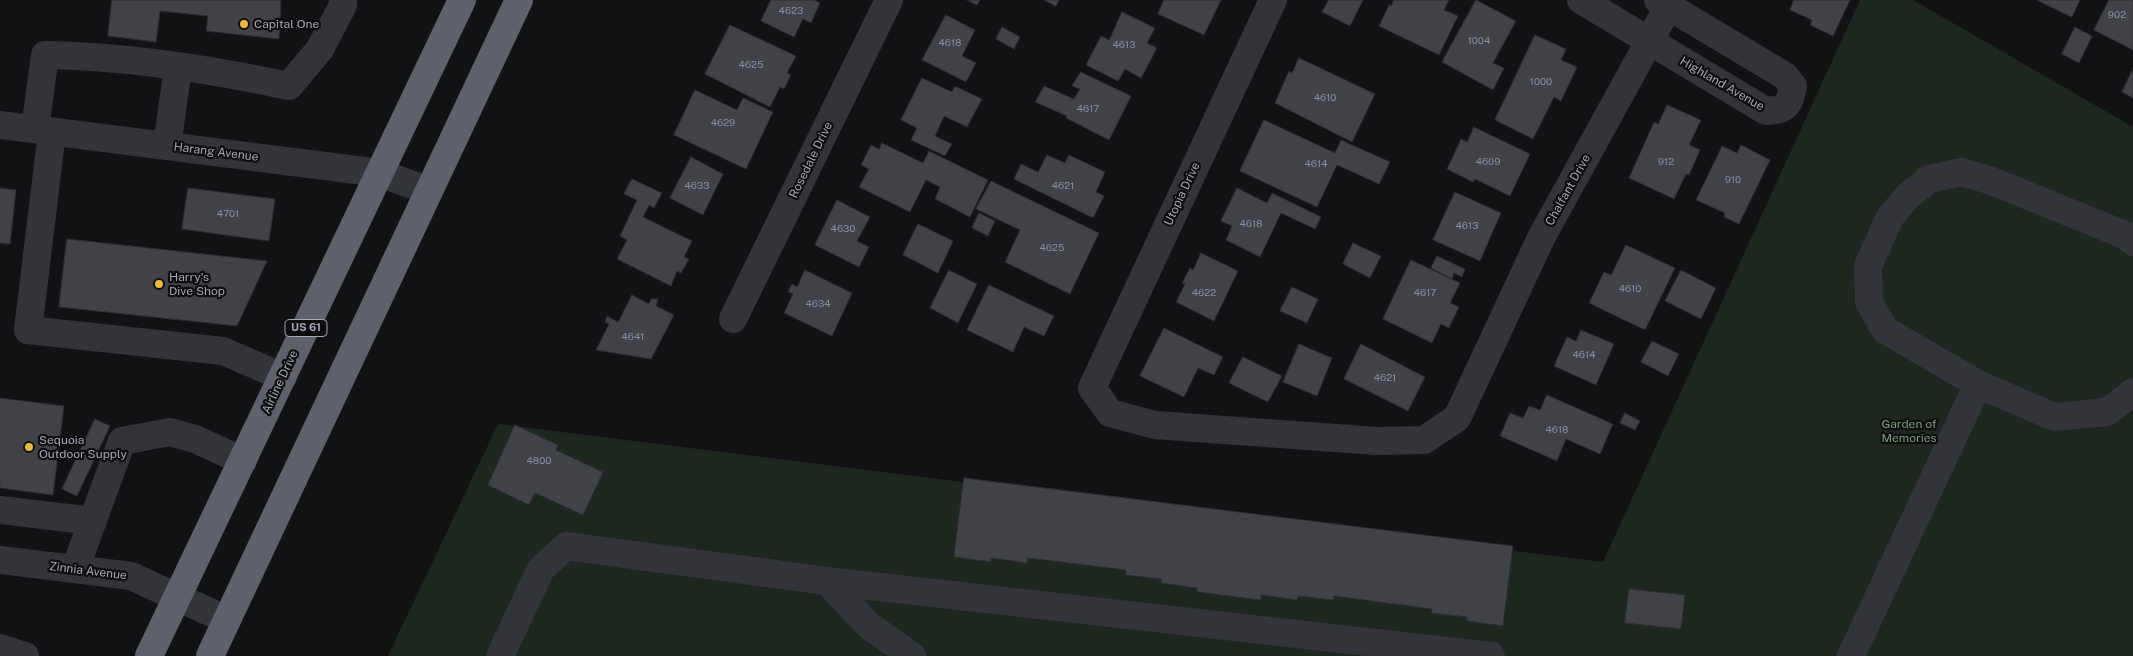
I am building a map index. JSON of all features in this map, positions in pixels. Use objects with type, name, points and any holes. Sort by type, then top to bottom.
[{"type":"highway","name":"Airline Drive","points":[[149,656],[462,0]]},
{"type":"highway","points":[[210,656],[519,0]]},
{"type":"street","points":[[283,377],[223,351],[28,330],[44,130],[45,55],[97,56],[249,77],[289,86],[320,49],[343,0]]},
{"type":"street","name":"Rosedale Drive","points":[[733,319],[889,0]]},
{"type":"street","name":"Utopia Drive","points":[[1092,388],[1273,0]]},
{"type":"street","name":"Highland Avenue","points":[[1581,0],[1766,111],[1780,110],[1789,102],[1792,86],[1785,76],[1666,2]]},
{"type":"street","name":"Chalfant Drive","points":[[1092,388],[1110,413],[1155,425],[1377,441],[1424,440],[1458,418],[1472,384],[1541,238],[1650,42],[1666,2]]},
{"type":"street","points":[[168,146],[178,67]]},
{"type":"street","name":"Harang Avenue","points":[[0,125],[380,173],[429,191]]},
{"type":"street","points":[[2133,242],[2125,235],[1989,180],[1961,172],[1929,179],[1908,196],[1890,217],[1868,266],[1869,302],[1885,330],[1978,384],[2054,417],[2107,412],[2133,392]]},
{"type":"street","points":[[1851,656],[1978,384]]},
{"type":"street","points":[[75,569],[122,441],[170,432],[195,440],[243,461]]},
{"type":"street","points":[[0,510],[93,521]]},
{"type":"street","points":[[500,656],[542,569],[566,546],[827,581],[1458,654],[1491,656]]},
{"type":"street","name":"Zinnia Avenue","points":[[0,560],[131,576],[227,620]]},
{"type":"street","points":[[827,581],[868,625],[912,656]]},
{"type":"green space","name":"Garden of Memories","points":[[1860,0],[1913,0],[2133,127],[2133,656],[388,656],[498,424],[1603,562]]},
{"type":"building","name":"Capital One","points":[[112,0],[281,0],[279,39],[206,31],[208,16],[160,11],[156,42],[108,36]]},
{"type":"building","points":[[771,0],[814,0],[820,3],[811,23],[803,19],[794,37],[761,21]]},
{"type":"building","points":[[967,0],[980,0],[977,5]]},
{"type":"building","points":[[1044,0],[1059,0],[1056,6]]},
{"type":"building","points":[[1164,0],[1221,0],[1204,35],[1158,14]]},
{"type":"building","points":[[1329,0],[1363,0],[1350,26],[1322,12]]},
{"type":"building","points":[[1394,0],[1449,0],[1444,10],[1458,16],[1439,55],[1379,26],[1389,5],[1391,6]]},
{"type":"building","points":[[1476,0],[1516,21],[1493,63],[1504,68],[1493,90],[1442,62]]},
{"type":"building","points":[[1794,0],[1850,0],[1833,36],[1810,25],[1812,20],[1790,10]]},
{"type":"building","points":[[2037,0],[2080,0],[2072,17]]},
{"type":"building","points":[[2109,0],[2133,0],[2133,50],[2094,30]]},
{"type":"building","points":[[1122,12],[1155,28],[1147,43],[1157,48],[1141,78],[1125,69],[1118,81],[1086,65],[1101,36],[1109,40]]},
{"type":"building","points":[[946,15],[975,30],[962,56],[976,63],[966,82],[922,60]]},
{"type":"building","points":[[730,25],[796,56],[787,73],[791,75],[784,89],[780,87],[770,107],[705,74]]},
{"type":"building","points":[[1002,27],[1020,37],[1014,49],[996,39]]},
{"type":"building","points":[[2075,27],[2092,36],[2079,63],[2062,54]]},
{"type":"building","points":[[1535,35],[1566,49],[1561,60],[1577,67],[1561,101],[1554,97],[1533,139],[1495,120]]},
{"type":"building","points":[[1299,58],[1375,94],[1352,142],[1275,103],[1289,71],[1292,73]]},
{"type":"building","points":[[1081,72],[1131,96],[1109,140],[1066,118],[1067,116],[1035,102],[1044,86],[1074,99],[1080,89],[1072,86]]},
{"type":"building","points":[[2133,72],[2133,98],[2122,92]]},
{"type":"building","points":[[922,78],[952,92],[955,86],[982,99],[967,127],[944,116],[935,136],[952,144],[945,156],[911,140],[917,128],[901,120]]},
{"type":"building","points":[[695,90],[737,110],[743,98],[773,112],[746,169],[674,135]]},
{"type":"building","points":[[1667,105],[1701,120],[1689,145],[1700,150],[1689,175],[1686,174],[1674,199],[1629,178],[1654,122],[1658,124]]},
{"type":"building","points":[[1264,120],[1335,153],[1341,140],[1390,162],[1379,184],[1337,165],[1317,207],[1240,171]]},
{"type":"building","points":[[1474,127],[1530,154],[1510,196],[1475,179],[1473,182],[1447,169],[1461,139],[1467,142]]},
{"type":"building","points":[[882,143],[923,163],[929,151],[988,180],[970,217],[935,199],[940,187],[926,180],[910,212],[859,187],[869,169],[861,165],[871,145],[879,149]]},
{"type":"building","points":[[1741,145],[1770,160],[1739,224],[1724,217],[1725,213],[1696,200],[1722,146],[1737,153]]},
{"type":"building","points":[[1047,155],[1065,163],[1069,155],[1105,172],[1096,192],[1104,196],[1093,218],[1014,179],[1021,164],[1038,172]]},
{"type":"building","points":[[691,157],[723,174],[703,215],[670,198]]},
{"type":"building","points":[[632,179],[662,193],[654,208],[649,205],[643,217],[692,241],[684,257],[689,259],[681,273],[677,271],[671,286],[617,259],[627,240],[620,236],[637,200],[624,194]]},
{"type":"building","points":[[991,181],[1099,233],[1070,294],[1005,262],[1020,230],[976,209]]},
{"type":"building","points":[[0,188],[16,190],[10,244],[0,243]]},
{"type":"building","points":[[188,188],[275,199],[269,241],[182,229]]},
{"type":"building","points":[[1237,188],[1267,203],[1272,193],[1321,217],[1315,229],[1281,213],[1260,257],[1226,240],[1232,226],[1221,221]]},
{"type":"building","points":[[1455,192],[1501,213],[1480,261],[1433,240]]},
{"type":"building","points":[[837,200],[870,217],[857,241],[869,247],[859,267],[815,245]]},
{"type":"building","points":[[979,213],[995,221],[988,236],[972,228]]},
{"type":"building","points":[[918,224],[953,241],[938,273],[903,255]]},
{"type":"building","name":"Harry's Dive Shop","points":[[67,239],[267,261],[237,326],[59,307]]},
{"type":"building","points":[[1353,243],[1381,256],[1370,278],[1343,264]]},
{"type":"building","points":[[1626,245],[1675,268],[1645,330],[1589,303],[1604,272],[1611,275]]},
{"type":"building","points":[[1201,253],[1238,271],[1214,321],[1176,302],[1185,284],[1182,283],[1190,268],[1193,270]]},
{"type":"building","points":[[1437,256],[1465,269],[1462,277],[1454,273],[1452,279],[1431,268]]},
{"type":"building","points":[[1411,260],[1460,283],[1450,303],[1459,307],[1449,328],[1441,324],[1432,343],[1383,319]]},
{"type":"building","points":[[805,270],[852,293],[832,336],[784,313],[793,294],[788,292],[792,284],[797,287]]},
{"type":"building","points":[[949,270],[977,284],[958,323],[930,308]]},
{"type":"building","points":[[1681,270],[1716,288],[1701,319],[1665,301]]},
{"type":"building","points":[[989,285],[1054,316],[1044,336],[1024,327],[1013,352],[967,330]]},
{"type":"building","points":[[1292,287],[1318,299],[1307,323],[1280,311]]},
{"type":"building","points":[[632,295],[649,304],[651,299],[658,299],[656,306],[674,315],[651,359],[596,350],[609,324],[605,322],[607,316],[618,322]]},
{"type":"building","points":[[1164,328],[1223,357],[1214,375],[1198,368],[1184,397],[1140,376]]},
{"type":"building","points":[[1581,330],[1614,344],[1596,385],[1554,366],[1567,337],[1576,341]]},
{"type":"building","points":[[1652,341],[1679,354],[1668,376],[1641,362]]},
{"type":"building","points":[[1299,344],[1332,358],[1317,396],[1283,382]]},
{"type":"building","points":[[1361,344],[1425,377],[1408,411],[1344,379]]},
{"type":"building","points":[[1243,357],[1282,376],[1268,402],[1229,383]]},
{"type":"building","points":[[1547,395],[1613,424],[1600,454],[1566,439],[1557,461],[1500,436],[1510,413],[1523,418],[1529,406],[1540,410]]},
{"type":"building","name":"Sequoia Outdoor Supply","points":[[0,398],[64,406],[53,495],[0,488]]},
{"type":"building","points":[[1625,413],[1640,421],[1635,430],[1620,423]]},
{"type":"building","points":[[95,419],[110,426],[77,496],[62,489]]},
{"type":"building","points":[[515,425],[558,445],[556,450],[603,472],[583,515],[535,493],[529,505],[488,485]]},
{"type":"building","points":[[964,478],[1513,546],[1503,626],[1467,621],[1467,617],[1431,613],[1432,609],[1334,596],[1333,600],[1298,596],[1297,600],[1261,595],[1261,600],[1197,592],[1197,588],[1161,583],[1161,579],[1125,575],[1126,570],[1028,558],[1027,563],[991,558],[991,562],[954,557]]},
{"type":"building","points":[[1629,589],[1685,595],[1681,629],[1625,623]]},
{"type":"place","name":"Capital One","points":[[244,24]]},
{"type":"place","name":"Harry's Dive Shop","points":[[159,284]]},
{"type":"place","name":"Sequoia Outdoor Supply","points":[[29,447]]}]
